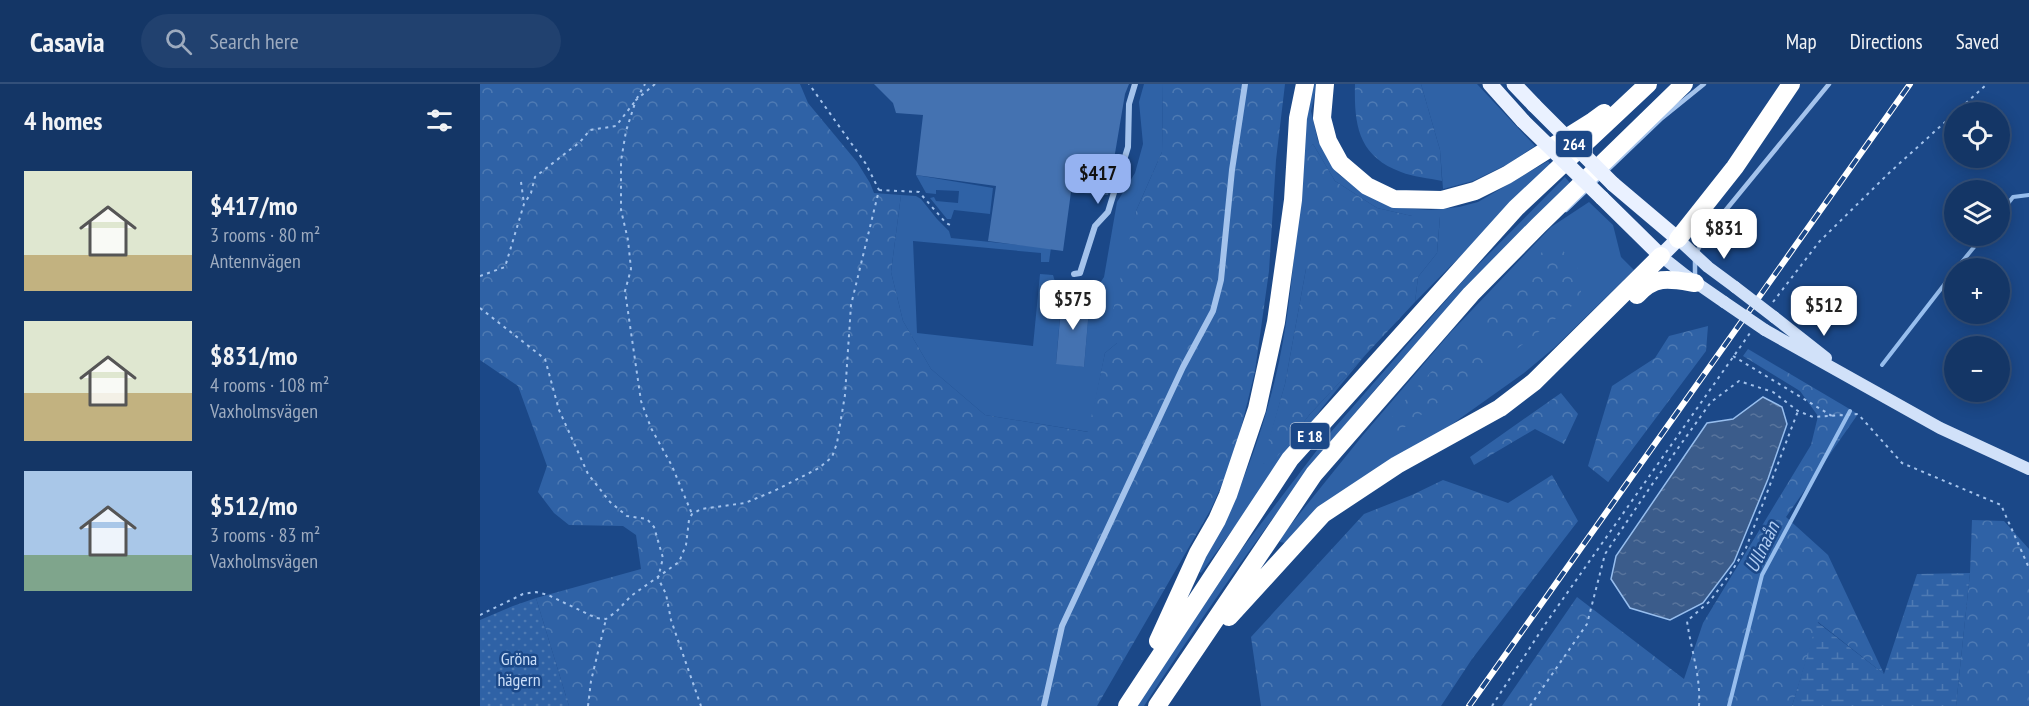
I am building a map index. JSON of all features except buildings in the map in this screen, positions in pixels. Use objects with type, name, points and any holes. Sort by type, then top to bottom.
[{"type":"highway","points":[[1137,690],[1198,553],[1224,503],[1257,409],[1276,322],[1293,200],[1298,118],[1305,84]]},
{"type":"highway","points":[[1325,84],[1322,118],[1328,141],[1340,163],[1367,186],[1394,199],[1442,200],[1475,191],[1507,175],[1593,122],[1640,84]]},
{"type":"highway","name":"E 18","points":[[1127,706],[1290,459],[1516,208],[1648,84]]},
{"type":"highway","name":"E 18","points":[[1158,704],[1314,474],[1471,294],[1684,84]]},
{"type":"highway","points":[[1678,239],[1735,167],[1791,84]]},
{"type":"highway","points":[[1158,704],[1240,604],[1323,514],[1397,465],[1500,408],[1534,382],[1661,256]]},
{"type":"highway","points":[[1534,382],[1553,377],[1599,336],[1653,281],[1671,279],[1695,282]]},
{"type":"main road","name":"264","points":[[1490,84],[1523,121],[1661,256]]},
{"type":"main road","name":"264","points":[[1515,85],[1613,184],[1678,239]]},
{"type":"main road","points":[[1855,381],[1772,310],[1735,287],[1678,239],[1661,256],[1759,330],[1940,428],[2029,469]]},
{"type":"street","points":[[1074,274],[1080,273],[1095,226],[1108,212],[1128,147],[1129,104],[1135,84]]},
{"type":"street","points":[[1044,706],[1062,626],[1183,367],[1213,311],[1221,280],[1245,84]]},
{"type":"lane","points":[[1538,226],[1571,207],[1662,118],[1704,84]]},
{"type":"lane","points":[[1695,282],[1695,255],[1707,233],[1829,84]]},
{"type":"path","points":[[480,276],[505,267],[524,204],[531,193],[535,177],[580,142],[590,130],[616,126],[645,84]]},
{"type":"path","points":[[655,84],[636,100],[626,131],[621,161],[621,210],[628,240],[631,269],[626,291],[641,401],[651,429],[672,466],[692,514]]},
{"type":"path","points":[[480,615],[523,594],[536,592],[548,595],[596,618],[606,619],[631,596],[679,562],[683,555],[692,514],[701,509],[745,503],[819,468],[832,457],[837,443],[845,395],[851,305],[879,190],[866,164],[809,84]]},
{"type":"path","points":[[1772,310],[1819,242],[1987,84]]},
{"type":"path","points":[[521,183],[524,204]]},
{"type":"path","points":[[879,190],[919,192],[946,223],[952,226]]},
{"type":"path","points":[[480,308],[545,359],[559,410],[588,474],[610,502],[627,516],[647,519],[654,527],[663,558],[658,578],[666,594],[671,620],[701,706]]},
{"type":"path","points":[[1492,706],[1546,623],[1733,356],[1759,330]]},
{"type":"path","points":[[1733,356],[1833,416]]},
{"type":"path","points":[[1530,706],[1587,624],[1605,554],[1711,402],[1739,381],[1773,392],[1798,411],[1814,417],[1858,414],[1902,463],[2001,505],[2029,568]]},
{"type":"path","points":[[1699,706],[1700,678],[1687,621],[1710,601],[1746,548],[1798,411]]},
{"type":"path","points":[[588,706],[591,681],[606,619]]},
{"type":"green space","points":[[480,84],[800,84],[808,103],[857,162],[874,193],[901,195],[891,272],[903,321],[931,369],[985,415],[1088,432],[1105,353],[1117,343],[1108,332],[1136,211],[1162,152],[1163,84],[1285,84],[1276,160],[1269,271],[1255,371],[1234,457],[1211,509],[1097,706],[569,706],[536,598],[641,569],[636,535],[623,526],[569,525],[554,513],[538,492],[547,466],[518,386],[480,360]]},
{"type":"green space","points":[[1144,84],[1163,84],[1162,152],[1136,211],[1117,343],[1105,353],[1089,432],[985,415],[931,369],[903,321],[891,272],[901,195],[916,196],[921,199],[949,231],[951,238],[1051,248],[1049,262],[1041,262],[1041,253],[913,241],[917,333],[1033,346],[1040,274],[1053,275],[1058,291],[1062,294],[1056,363],[1084,367],[1090,298],[1104,277],[1117,202],[1135,173],[1143,144],[1139,102]]},
{"type":"green space","points":[[1310,84],[1317,84],[1311,111],[1318,141],[1338,174],[1370,197],[1400,208],[1431,210],[1478,202],[1548,161],[1551,165],[1415,302],[1418,277],[1437,253],[1440,217],[1412,216],[1377,208],[1335,181],[1313,144],[1306,153],[1306,269],[1285,384],[1263,463],[1270,465],[1310,414],[1366,354],[1322,408],[1201,573],[1198,571],[1221,528],[1249,464],[1277,370],[1290,295]]},
{"type":"green space","points":[[1355,84],[1421,84],[1440,150],[1442,181],[1406,174],[1387,165],[1367,148],[1358,126]]},
{"type":"green space","points":[[1421,84],[1477,84],[1535,146],[1508,164],[1473,181],[1443,189],[1440,150]]},
{"type":"green space","points":[[1313,144],[1335,181],[1377,208],[1412,216],[1440,216],[1437,253],[1418,277],[1415,302],[1310,414],[1270,466],[1262,463],[1285,384],[1306,269],[1305,153]]},
{"type":"green space","points":[[916,175],[993,188],[990,214],[954,210],[951,219],[947,219],[930,198],[934,197],[936,201],[958,203],[959,191],[936,190],[936,194],[926,193]]},
{"type":"green space","points":[[1565,177],[1570,183],[1421,338],[1336,436],[1237,569],[1144,706],[1137,706],[1241,550],[1330,433],[1469,274]]},
{"type":"green space","points":[[1589,202],[1613,225],[1621,257],[1634,270],[1554,348],[1524,373],[1308,522],[1285,543],[1280,542],[1280,538],[1363,435],[1451,332],[1551,227]]},
{"type":"green space","points":[[1553,239],[1577,267],[1582,298],[1509,355],[1481,324]]},
{"type":"green space","points":[[1708,326],[1706,351],[1608,482],[1588,466],[1612,386],[1655,358],[1669,336]]},
{"type":"green space","points":[[1462,338],[1489,365],[1398,432],[1384,431],[1398,408]]},
{"type":"green space","points":[[1748,349],[1858,414],[1786,517],[1828,555],[1884,674],[1818,622],[1792,706],[1502,706],[1577,597],[1684,679],[1703,623],[1811,445],[1818,416],[1800,391],[1743,356]]},
{"type":"green space","points":[[1561,393],[1578,414],[1564,444],[1535,429],[1474,465],[1470,457]]},
{"type":"green space","points":[[1552,475],[1578,521],[1472,659],[1441,706],[1261,706],[1251,637],[1364,514],[1443,480],[1508,503]]},
{"type":"green space","points":[[1972,520],[2004,521],[2029,549],[2029,706],[1956,706],[1970,573]]},
{"type":"green space","points":[[1970,573],[1956,706],[1792,706],[1817,622],[1884,674],[1917,574]]},
{"type":"green space","name":"Gröna hägern","points":[[536,598],[569,706],[480,706],[480,620]]},
{"type":"water","points":[[1763,397],[1782,407],[1787,424],[1768,479],[1734,562],[1703,603],[1670,620],[1630,608],[1611,579],[1616,556],[1707,423],[1733,419]]},
{"type":"waterway","name":"Ullnaån","points":[[2010,201],[2013,197],[2029,195]]},
{"type":"waterway","name":"Ullnaån","points":[[1965,258],[1975,246]]},
{"type":"waterway","name":"Ullnaån","points":[[1882,365],[1944,285]]},
{"type":"waterway","name":"Ullnaån","points":[[1729,706],[1762,575],[1850,411]]},
{"type":"railway","points":[[1469,706],[1910,84]]}]
